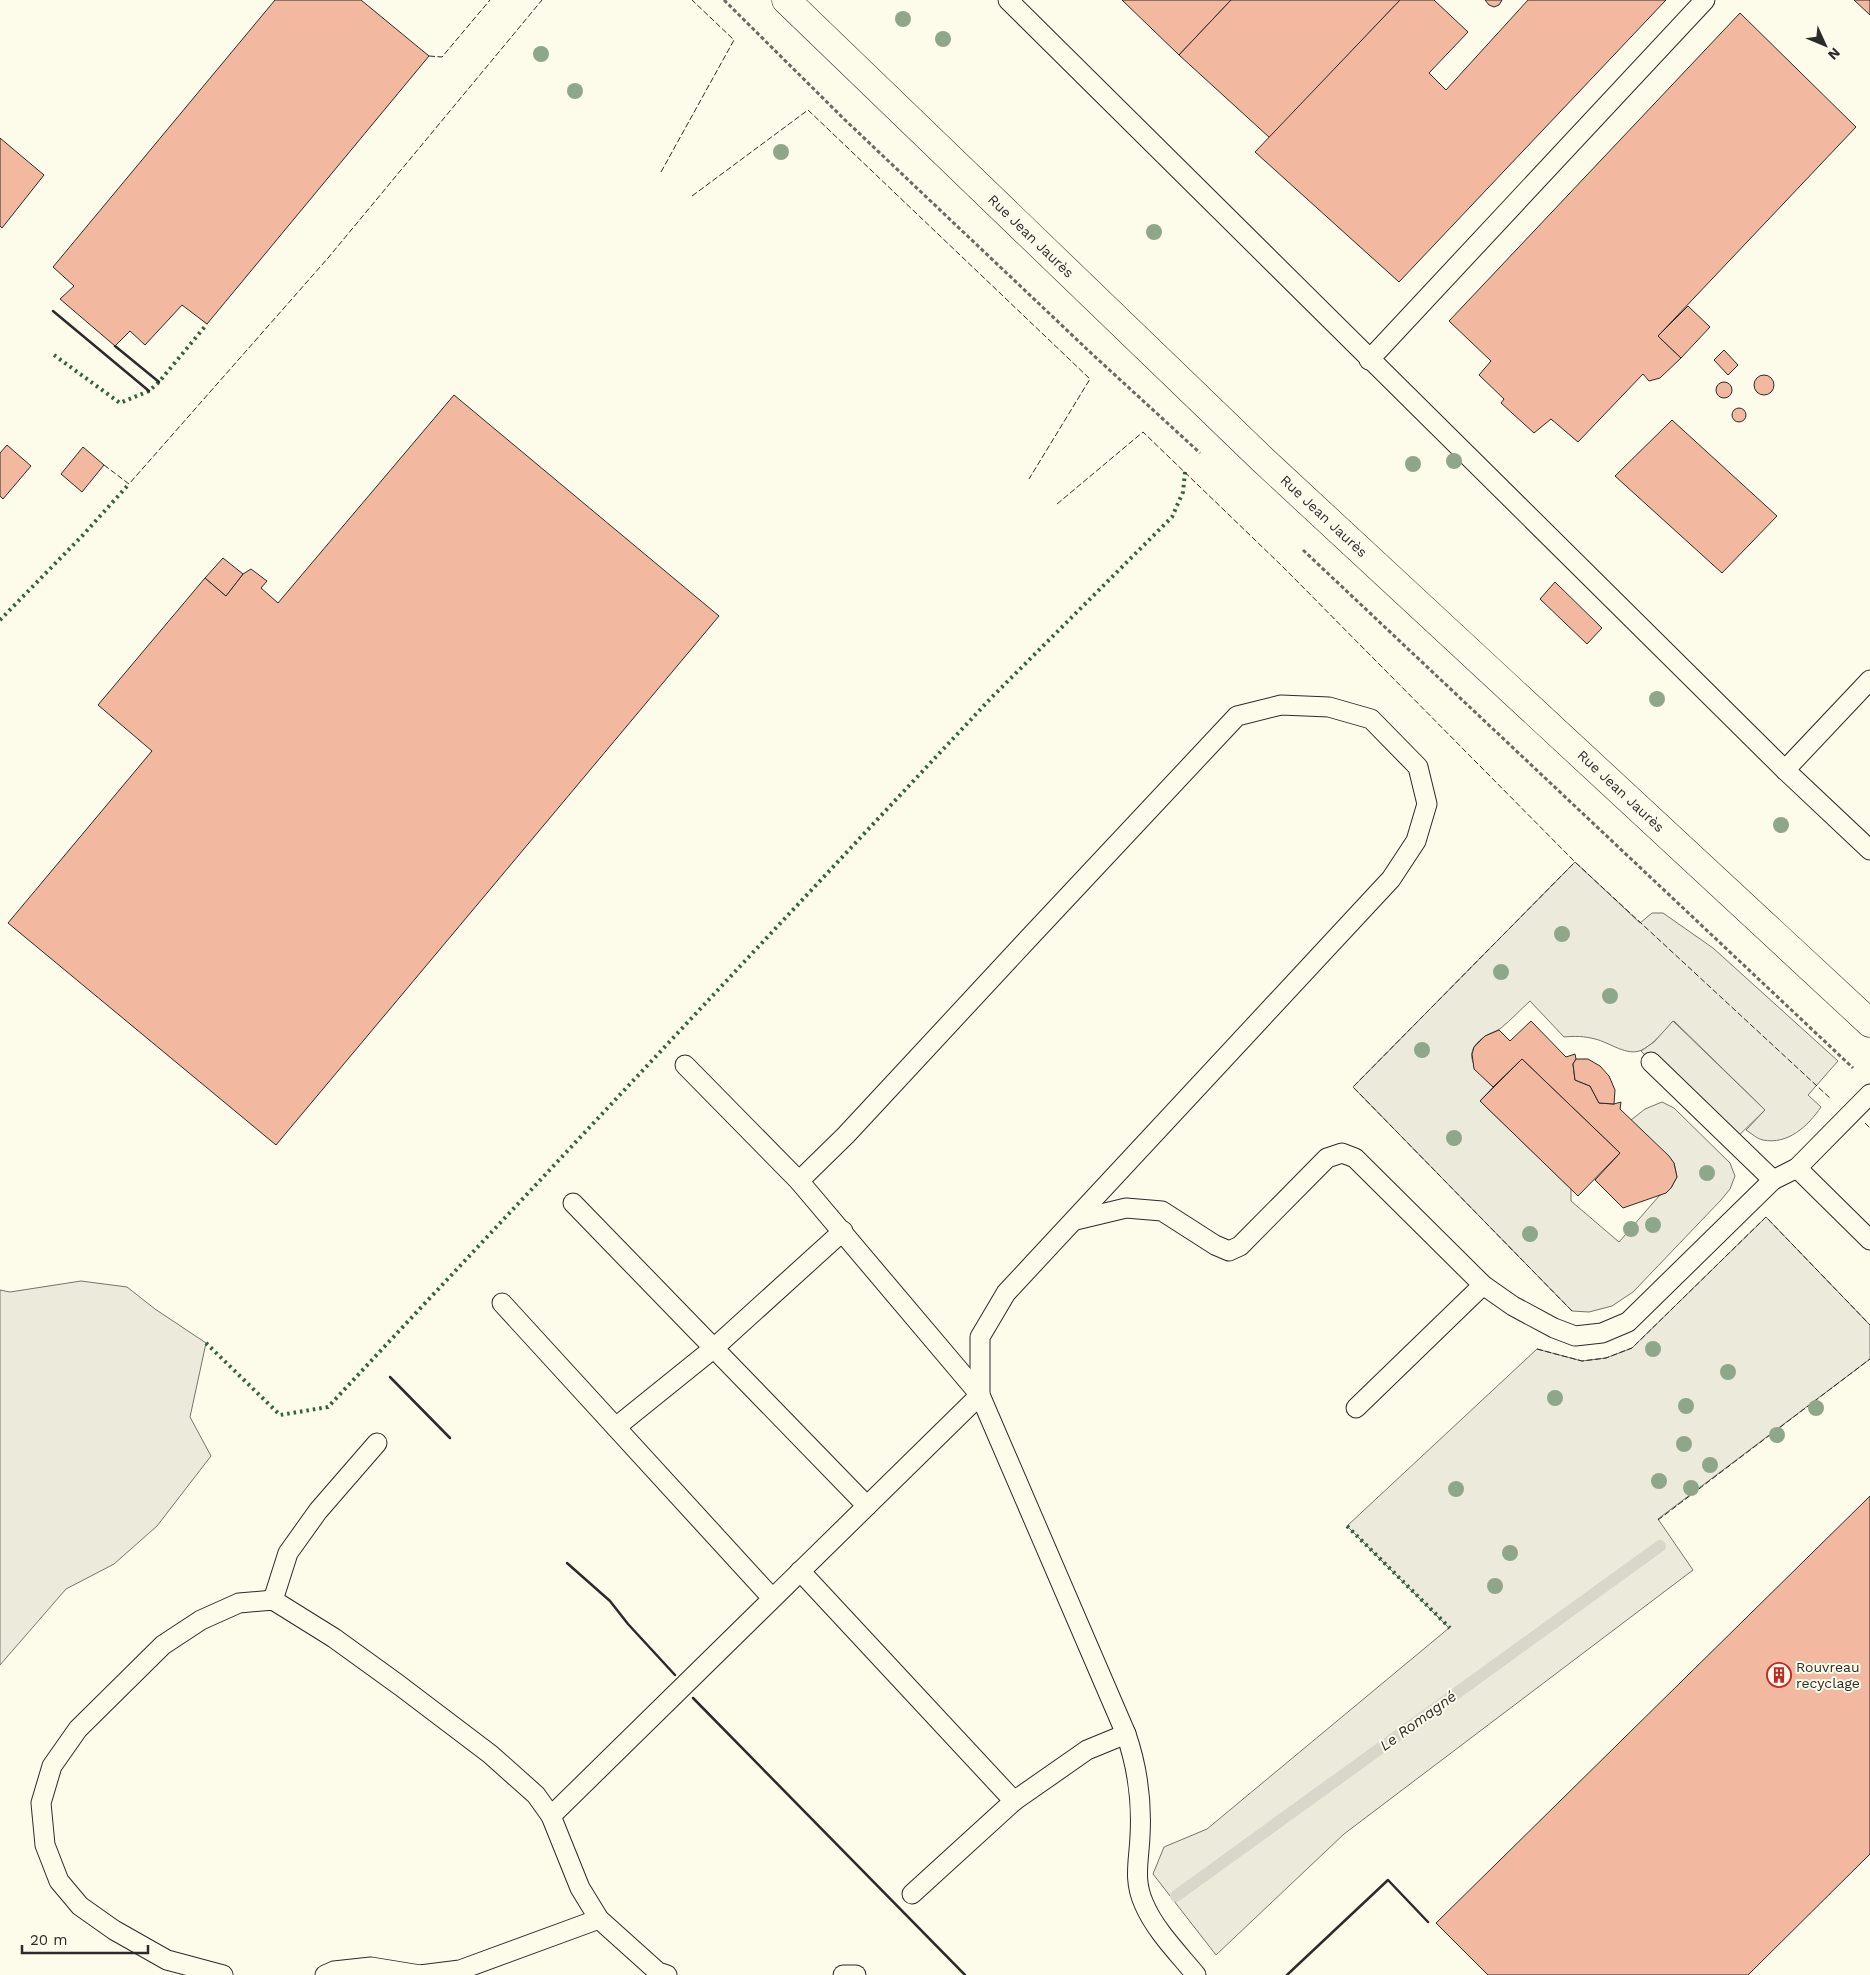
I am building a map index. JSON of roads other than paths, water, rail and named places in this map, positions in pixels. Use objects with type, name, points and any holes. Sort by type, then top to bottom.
[{"type":"street","name":"Rue Jean Jaurès","points":[[786,0],[1263,460],[1870,1023]]},
{"type":"lane","points":[[1008,0],[1369,360],[1785,770],[1870,850]]},
{"type":"lane","points":[[1369,360],[1705,0]]},
{"type":"lane","points":[[1785,770],[1870,680]]},
{"type":"lane","points":[[551,1816],[980,1395],[980,1337],[1006,1293],[1391,880],[1416,841],[1427,804],[1418,767],[1371,720],[1329,707],[1281,706],[1237,716],[846,1135],[799,1181]]},
{"type":"lane","points":[[1651,1062],[1773,1180]]},
{"type":"lane","points":[[685,1065],[799,1181],[980,1395],[1126,1734],[1134,1758],[1138,1784],[1140,1835],[1136,1878],[1143,1903],[1154,1922],[1196,1975]]},
{"type":"lane","points":[[1076,1220],[1126,1208],[1162,1211],[1215,1245],[1228,1251],[1240,1246],[1327,1158],[1342,1153],[1355,1158],[1483,1285],[1513,1306],[1554,1328],[1575,1336],[1602,1333],[1628,1322],[1773,1180],[1797,1168],[1870,1094]]},
{"type":"lane","points":[[1797,1168],[1870,1240]]},
{"type":"lane","points":[[573,1203],[867,1506]]},
{"type":"lane","points":[[616,1427],[714,1348],[843,1231]]},
{"type":"lane","points":[[1356,1408],[1483,1285]]},
{"type":"lane","points":[[502,1303],[772,1598]]},
{"type":"lane","points":[[272,1600],[288,1553],[318,1511],[377,1443]]},
{"type":"lane","points":[[800,1572],[1014,1801]]},
{"type":"lane","points":[[223,1975],[167,1960],[114,1930],[80,1906],[59,1881],[45,1845],[41,1803],[52,1766],[78,1729],[163,1645],[201,1620],[239,1603],[272,1600],[334,1638],[483,1748],[536,1795],[551,1816],[580,1888],[599,1919],[661,1974]]},
{"type":"lane","points":[[912,1894],[1014,1801],[1087,1750],[1126,1734]]},
{"type":"lane","points":[[325,1975],[334,1971],[370,1967],[420,1975],[460,1970],[599,1919]]},
{"type":"lane","points":[[843,1975],[856,1975]]},
{"type":"waterway","name":"Le Romagné","points":[[1176,1896],[1660,1546]]},
{"type":"place","name":"Rouvreau recyclage","points":[[1779,1675]]}]
